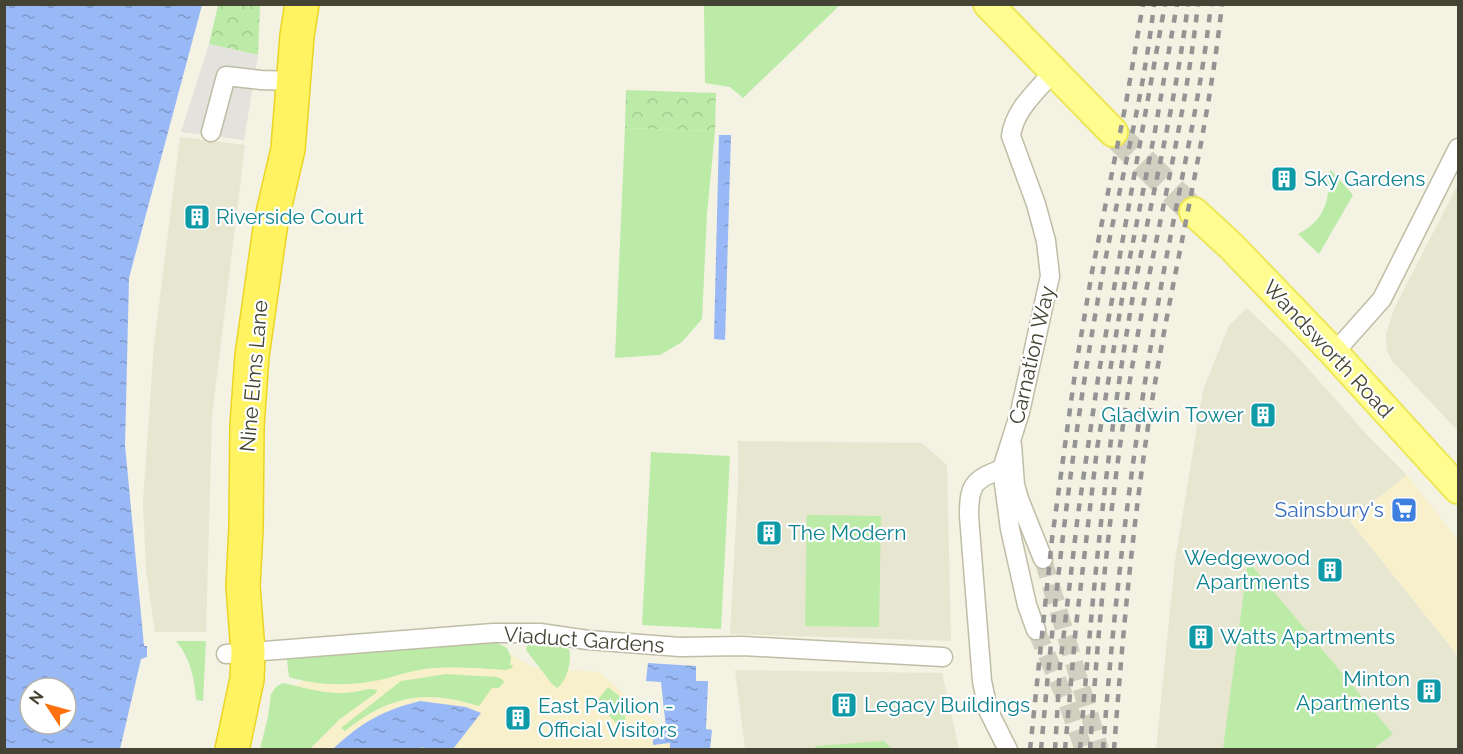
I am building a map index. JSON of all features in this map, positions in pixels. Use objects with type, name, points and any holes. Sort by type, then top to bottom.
[{"type":"highway","name":"Nine Elms Lane","points":[[284,4],[284,81]]},
{"type":"highway","name":"Nine Elms Lane","points":[[232,750],[247,679],[237,653],[228,444],[248,265],[284,81],[297,36],[302,4]]},
{"type":"highway","name":"Nine Elms Lane","points":[[212,750],[237,653]]},
{"type":"main road","points":[[988,4],[1113,132]]},
{"type":"main road","name":"Wandsworth Road","points":[[1194,212],[1231,246],[1334,353],[1458,489]]},
{"type":"street","name":"Carnation Way","points":[[1011,441],[1030,373],[1050,276],[1046,241],[1036,204],[1011,136],[1012,126],[1020,111],[1053,72]]},
{"type":"street","points":[[211,132],[226,75],[284,81]]},
{"type":"street","points":[[1334,353],[1382,299],[1457,154]]},
{"type":"street","points":[[1011,441],[1002,469],[1010,529],[1035,630]]},
{"type":"street","points":[[1011,441],[1019,499],[1043,559]]},
{"type":"street","points":[[1002,469],[980,479],[972,487],[969,497],[969,516],[982,681],[988,710],[1008,750]]},
{"type":"street","name":"Viaduct Gardens","points":[[237,653],[493,633],[540,633],[588,640],[680,647],[743,646],[943,657]]},
{"type":"shaded area","points":[[209,44],[258,55],[244,140],[181,132]]},
{"type":"shaded area","points":[[180,137],[245,145],[212,416],[206,632],[155,632],[146,570],[143,502],[154,345]]},
{"type":"shaded area","points":[[1458,184],[1458,431],[1393,362],[1387,351],[1386,335],[1393,311]]},
{"type":"shaded area","points":[[1247,308],[1296,355],[1368,436],[1407,475],[1350,521],[1458,656],[1458,749],[1156,750],[1175,561],[1203,390],[1229,325]]},
{"type":"shaded area","name":"The Modern","points":[[738,441],[922,443],[947,465],[951,641],[730,634],[738,485]]},
{"type":"shaded area","points":[[1407,475],[1458,540],[1458,656],[1350,521]]},
{"type":"shaded area","points":[[502,649],[534,668],[599,672],[681,744],[683,750],[275,750],[291,689],[328,662]]},
{"type":"shaded area","name":"Legacy Buildings","points":[[735,670],[942,673],[959,749],[745,749]]},
{"type":"green space","points":[[704,4],[840,5],[743,98],[730,87],[705,83]]},
{"type":"green space","points":[[218,5],[260,5],[258,55],[209,44]]},
{"type":"green space","points":[[626,90],[716,93],[715,131],[625,128]]},
{"type":"green space","points":[[625,128],[715,131],[707,214],[702,319],[682,342],[660,355],[615,358]]},
{"type":"green space","points":[[1331,170],[1353,195],[1319,254],[1298,234],[1313,224],[1323,210],[1328,194],[1327,176]]},
{"type":"green space","points":[[651,452],[730,456],[721,629],[642,625]]},
{"type":"green space","points":[[807,515],[881,516],[879,627],[805,626]]},
{"type":"green space","points":[[1248,561],[1393,734],[1373,749],[1223,749]]},
{"type":"green space","points":[[533,640],[569,649],[568,670],[564,681],[557,688],[526,650],[527,645]]},
{"type":"green space","points":[[176,641],[206,641],[203,701],[196,700],[191,669]]},
{"type":"green space","points":[[497,643],[507,648],[512,668],[505,670],[455,667],[425,669],[380,680],[347,684],[314,683],[289,677],[287,660],[301,657]]},
{"type":"green space","points":[[447,674],[496,677],[504,682],[499,688],[492,688],[479,706],[442,698],[409,699],[377,710],[345,731],[341,728],[401,681]]},
{"type":"green space","points":[[283,683],[336,693],[377,690],[340,719],[310,749],[260,749],[271,694],[277,686]]},
{"type":"green space","points":[[608,687],[623,699],[626,727],[623,730],[596,702]]},
{"type":"green space","points":[[884,741],[892,749],[816,750],[815,746]]},
{"type":"water","points":[[4,5],[202,5],[129,278],[125,445],[144,646],[147,646],[147,657],[141,659],[120,749],[5,749]]},
{"type":"water","points":[[719,135],[731,135],[725,340],[714,339]]},
{"type":"water","points":[[648,663],[696,666],[696,681],[708,681],[706,729],[712,730],[710,749],[670,749],[670,743],[653,745],[653,728],[666,728],[661,682],[646,681]]},
{"type":"water","points":[[420,701],[466,707],[481,713],[453,749],[422,747],[420,750],[333,749],[353,732],[383,713]]},
{"type":"tunnel","points":[[1113,132],[1194,212]]},
{"type":"tunnel","points":[[1043,559],[1100,750]]},
{"type":"tunnel","points":[[1036,630],[1067,702],[1084,750]]},
{"type":"railway","points":[[1030,750],[1052,539],[1076,366],[1143,4]]},
{"type":"railway","points":[[1041,750],[1052,631],[1082,394],[1102,277],[1138,107],[1154,4]]},
{"type":"railway","points":[[1055,750],[1060,666],[1078,514],[1099,372],[1165,4]]},
{"type":"railway","points":[[1065,750],[1076,626],[1097,449],[1124,287],[1177,4]]},
{"type":"railway","points":[[1080,750],[1095,577],[1124,347],[1170,112],[1188,4]]},
{"type":"railway","points":[[1090,750],[1105,564],[1116,472],[1138,333],[1176,146],[1198,4]]},
{"type":"railway","points":[[1103,750],[1118,582],[1140,415],[1200,79],[1211,4]]},
{"type":"railway","points":[[1114,750],[1130,569],[1147,434],[1162,341],[1200,149],[1222,4]]},
{"type":"place","name":"Sky Gardens","points":[[1284,179]]},
{"type":"place","name":"Riverside Court","points":[[197,217]]},
{"type":"place","name":"Gladwin Tower","points":[[1263,415]]},
{"type":"place","name":"Sainsbury's","points":[[1404,510]]},
{"type":"place","name":"The Modern","points":[[769,533]]},
{"type":"place","name":"Wedgewood Apartments","points":[[1330,570]]},
{"type":"place","name":"Watts Apartments","points":[[1201,637]]},
{"type":"place","name":"Minton Apartments","points":[[1429,691]]},
{"type":"place","name":"Legacy Buildings","points":[[844,705]]},
{"type":"place","name":"East Pavilion - Official Visitors","points":[[518,718]]}]
